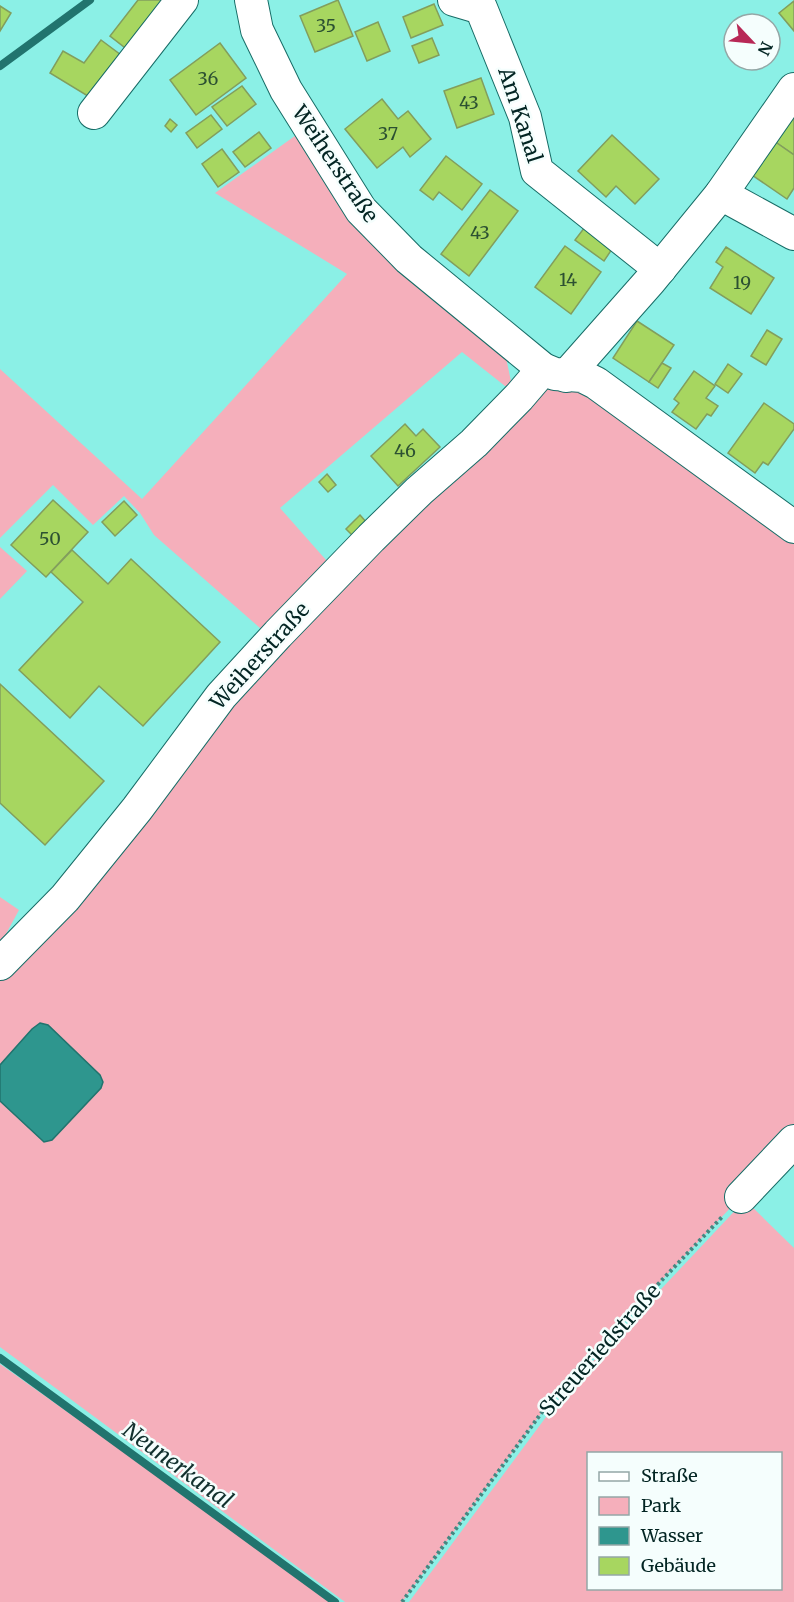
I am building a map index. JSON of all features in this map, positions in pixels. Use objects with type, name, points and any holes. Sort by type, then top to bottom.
[{"type":"street","points":[[94,113],[182,0]]},
{"type":"street","name":"Weiherstraße","points":[[0,964],[65,898],[137,809],[221,696],[278,634],[419,491],[474,443],[519,397],[555,373],[409,259],[361,210],[286,90],[257,30],[251,0]]},
{"type":"street","name":"Am Kanal","points":[[454,0],[482,8],[525,117],[537,171],[660,269]]},
{"type":"street","points":[[555,373],[660,269],[721,194],[794,89]]},
{"type":"street","points":[[721,194],[794,234]]},
{"type":"street","points":[[555,373],[582,376],[596,383],[794,526]]},
{"type":"street","points":[[741,1197],[794,1141]]},
{"type":"path","name":"Streueriedstraße","points":[[402,1602],[562,1385],[741,1197]]},
{"type":"green space","points":[[299,133],[505,353],[512,386],[505,386],[462,352],[280,508],[334,569],[268,635],[154,535],[140,513],[124,496],[93,525],[53,485],[0,538],[0,369],[142,499],[347,274],[215,193]]},
{"type":"green space","points":[[596,383],[794,525],[794,1141],[562,1385],[402,1602],[345,1602],[0,1347],[0,976],[221,696],[548,385]]},
{"type":"green space","points":[[0,547],[27,571],[0,599]]},
{"type":"green space","points":[[0,897],[19,910],[0,945]]},
{"type":"green space","points":[[745,1200],[794,1248],[794,1602],[409,1602],[566,1390]]},
{"type":"green space","points":[[0,1364],[308,1583],[331,1602],[0,1602]]},
{"type":"water","points":[[40,1023],[48,1025],[100,1075],[103,1082],[101,1088],[52,1140],[44,1142],[0,1101],[0,1065]]},
{"type":"building","points":[[138,0],[175,0],[133,54],[110,36]]},
{"type":"building","points":[[338,0],[353,36],[315,52],[300,16]]},
{"type":"building","points":[[794,1],[794,31],[782,17],[782,12]]},
{"type":"building","points":[[434,4],[443,25],[411,38],[403,17]]},
{"type":"building","points":[[0,6],[11,13],[0,31]]},
{"type":"building","points":[[378,22],[390,51],[367,61],[355,32]]},
{"type":"building","points":[[432,38],[439,55],[419,63],[412,46]]},
{"type":"building","points":[[101,40],[125,58],[96,101],[50,73],[63,51],[84,63]]},
{"type":"building","points":[[220,43],[246,78],[196,115],[170,80]]},
{"type":"building","points":[[481,78],[494,114],[457,128],[444,91]]},
{"type":"building","points":[[242,86],[256,104],[227,126],[212,107]]},
{"type":"building","points":[[794,94],[794,155],[774,141]]},
{"type":"building","points":[[382,99],[398,119],[408,111],[431,139],[410,157],[403,147],[377,168],[345,129]]},
{"type":"building","points":[[211,115],[222,129],[197,148],[186,133]]},
{"type":"building","points":[[170,119],[177,125],[171,132],[165,126]]},
{"type":"building","points":[[259,132],[271,148],[245,167],[233,152]]},
{"type":"building","points":[[612,135],[659,179],[635,204],[616,186],[606,197],[578,171]]},
{"type":"building","points":[[774,141],[794,155],[794,188],[787,199],[752,175]]},
{"type":"building","points":[[222,149],[239,172],[218,187],[202,164]]},
{"type":"building","points":[[446,156],[482,184],[462,210],[439,192],[433,200],[420,190]]},
{"type":"building","points":[[490,190],[518,211],[469,276],[441,254]]},
{"type":"building","points":[[588,223],[616,243],[604,261],[575,240]]},
{"type":"building","points":[[565,246],[601,272],[571,314],[535,287]]},
{"type":"building","points":[[726,247],[774,278],[751,314],[710,288],[723,267],[716,262]]},
{"type":"building","points":[[637,321],[674,345],[649,382],[613,358]]},
{"type":"building","points":[[767,330],[782,339],[766,365],[751,356]]},
{"type":"building","points":[[662,363],[671,368],[658,388],[649,382]]},
{"type":"building","points":[[728,364],[742,374],[728,393],[715,384]]},
{"type":"building","points":[[694,371],[715,386],[706,398],[718,406],[711,416],[707,414],[696,429],[672,412],[679,403],[674,399]]},
{"type":"building","points":[[764,403],[794,424],[794,429],[768,465],[763,462],[755,473],[728,453]]},
{"type":"building","points":[[405,424],[416,436],[423,429],[440,447],[398,486],[371,456]]},
{"type":"building","points":[[327,474],[336,485],[328,492],[319,482]]},
{"type":"building","points":[[53,500],[88,532],[46,577],[11,545]]},
{"type":"building","points":[[124,501],[137,515],[115,536],[102,522]]},
{"type":"building","points":[[360,515],[367,523],[353,536],[346,529]]},
{"type":"building","points":[[72,550],[108,584],[131,559],[220,642],[143,726],[99,686],[70,718],[19,670],[83,602],[51,572]]},
{"type":"building","points":[[0,684],[104,781],[45,845],[0,803]]},
{"type":"waterway","points":[[0,66],[90,0]]},
{"type":"waterway","name":"Neunerkanal","points":[[0,1358],[335,1602]]}]
